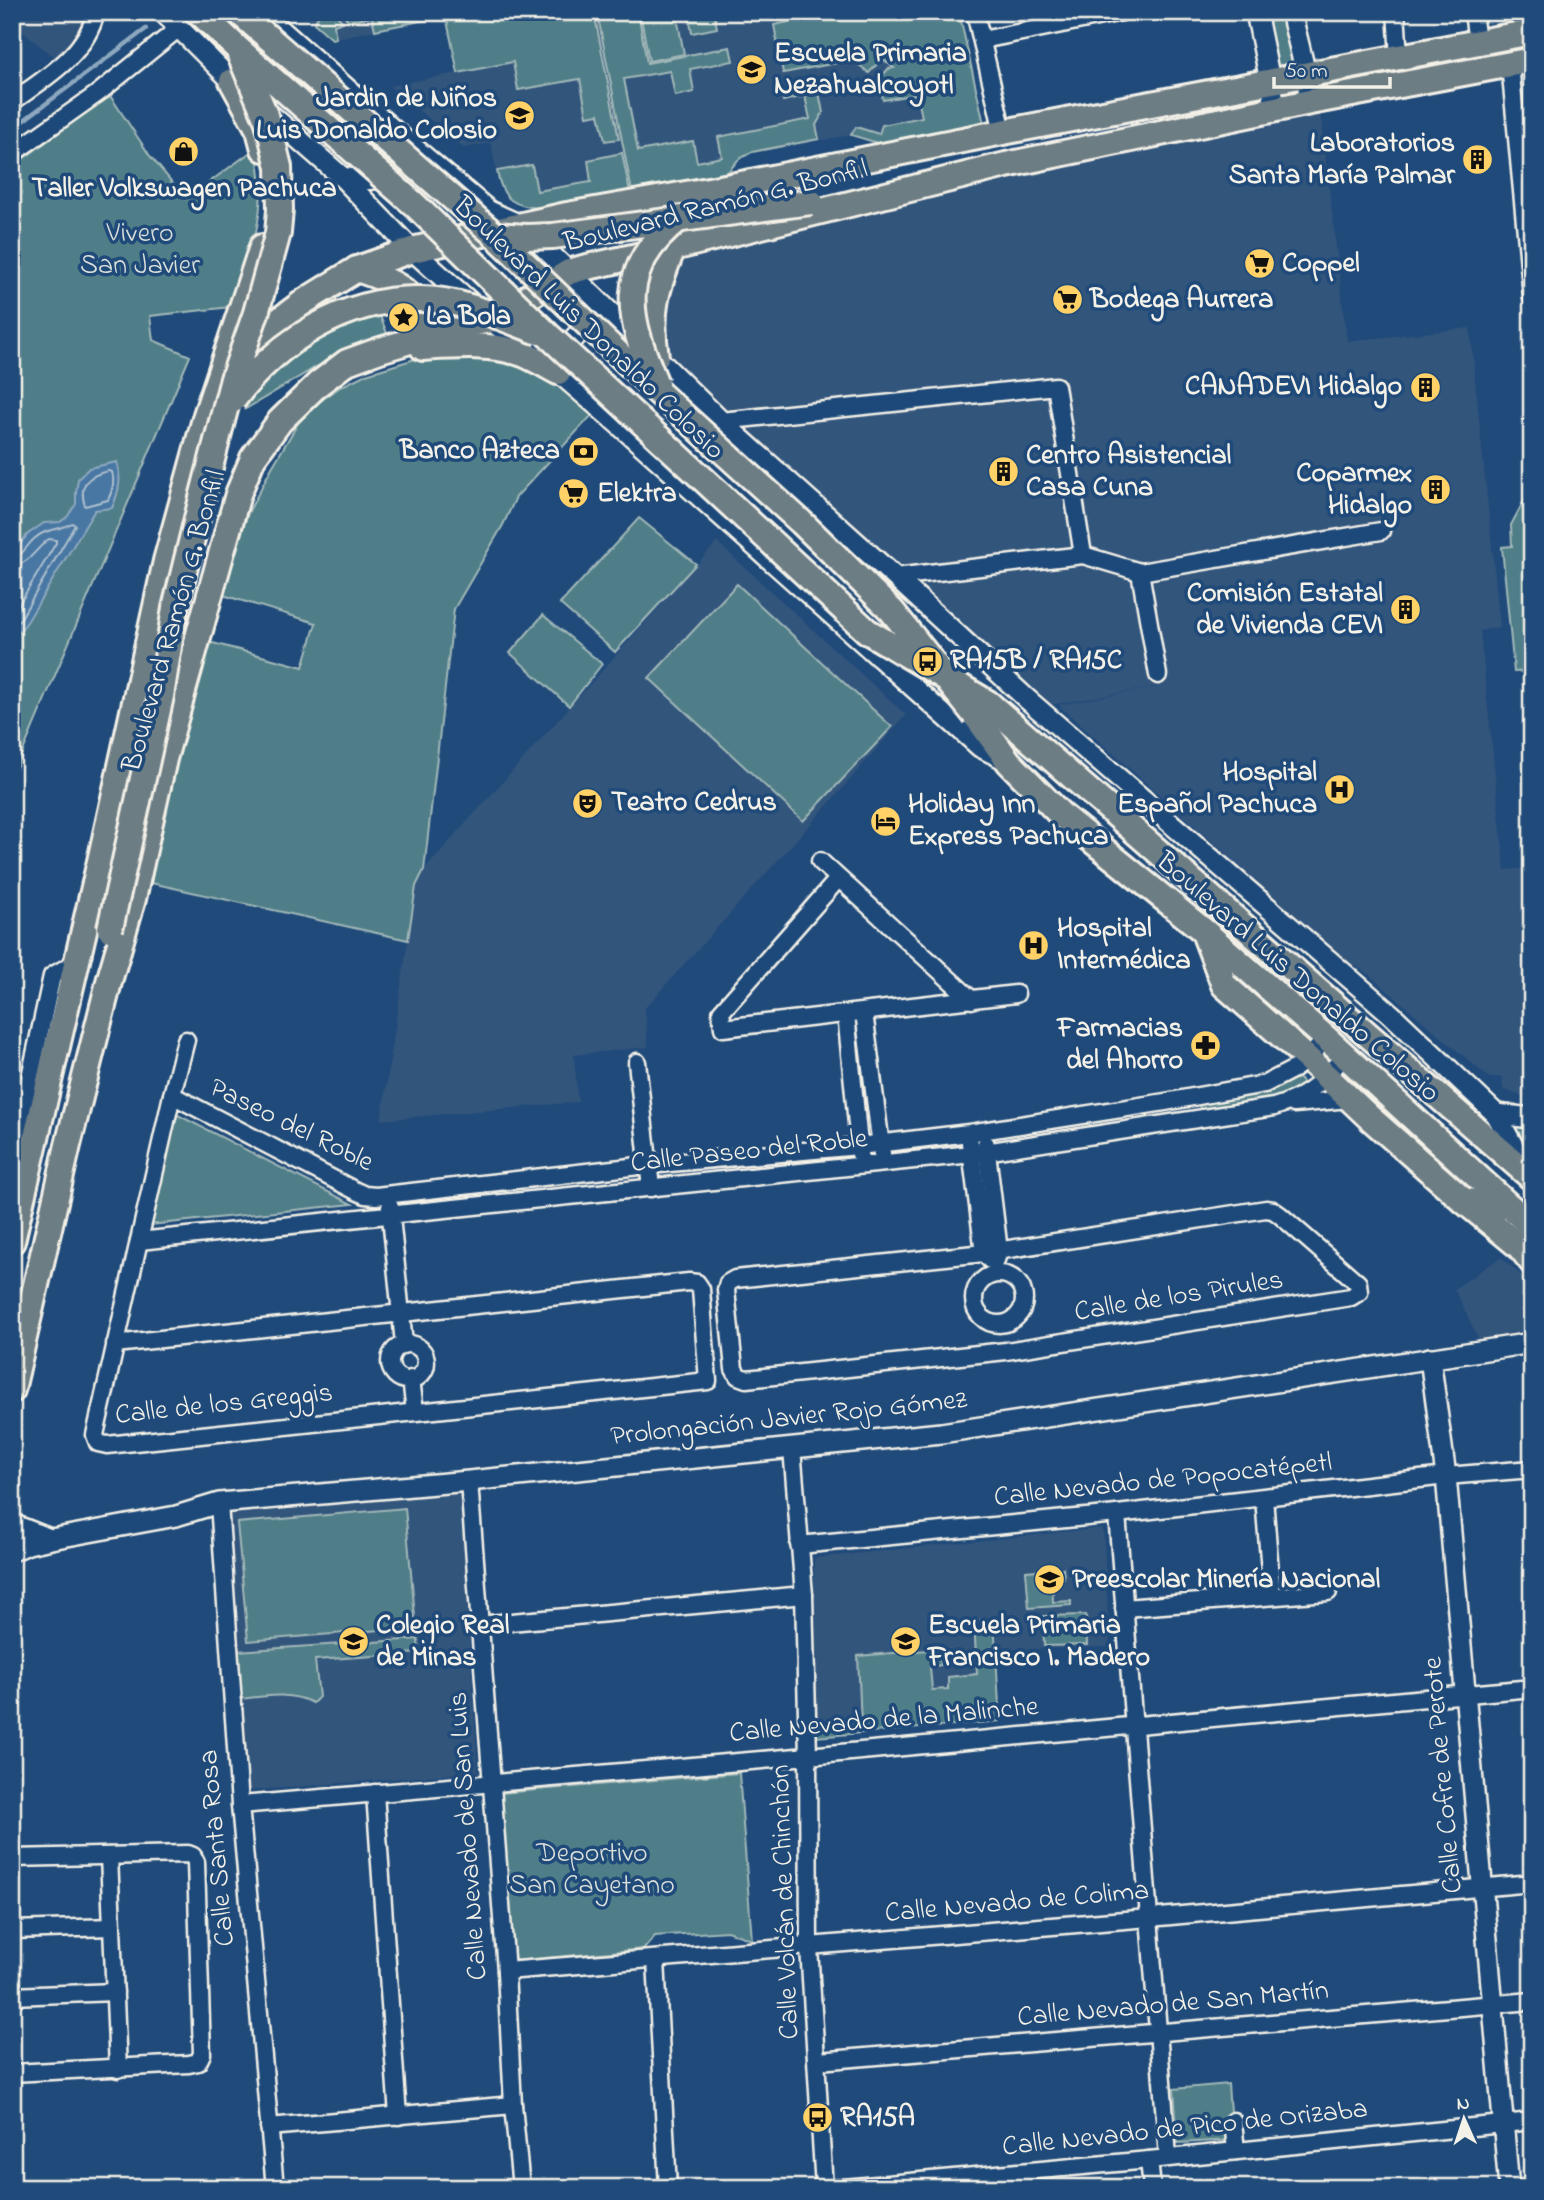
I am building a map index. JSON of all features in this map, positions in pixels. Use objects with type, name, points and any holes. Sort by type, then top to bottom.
[{"type":"main road","name":"Boulevard Luis Donaldo Colosio","points":[[199,12],[415,205],[549,337],[867,631],[988,703],[1530,1177]]},
{"type":"main road","name":"Boulevard Luis Donaldo Colosio","points":[[239,12],[495,235],[661,395],[801,522],[892,611],[1009,762],[1061,815],[1204,931],[1326,1038],[1532,1227]]},
{"type":"main road","name":"Boulevard Ramón G. Bonfil","points":[[12,1241],[17,1157],[63,1016],[166,561],[220,373],[258,336],[305,301],[357,269],[412,250],[567,215],[1532,32]]},
{"type":"main road","points":[[76,962],[81,982],[89,987],[101,986],[110,978],[110,929],[162,696],[176,608],[233,379],[256,313],[278,233],[279,167],[268,122],[237,48]]},
{"type":"main road","name":"Boulevard Ramón G. Bonfil","points":[[15,1378],[68,1145],[133,899],[164,760],[238,494],[253,458],[280,421],[318,384],[347,362],[460,326],[490,320],[569,272],[1006,165],[1310,102],[1521,62]]},
{"type":"main road","points":[[220,373],[255,272],[271,208],[270,173],[259,130],[232,81]]},
{"type":"main road","points":[[661,395],[636,331],[632,293],[641,260],[653,241],[689,211],[729,195],[1151,117],[1213,92]]},
{"type":"main road","points":[[495,235],[552,236],[886,194]]},
{"type":"main road","points":[[567,215],[564,239],[582,258],[599,264]]},
{"type":"main road","points":[[656,357],[652,332],[654,298],[673,248]]},
{"type":"main road","points":[[357,269],[380,276],[406,292],[418,306],[422,327],[417,340]]},
{"type":"main road","points":[[151,632],[214,433],[231,402],[253,374],[297,337],[337,315],[369,304],[420,299],[457,304],[486,312],[549,337]]},
{"type":"main road","points":[[347,362],[412,348],[460,345],[500,348],[524,354],[558,372]]},
{"type":"main road","points":[[1204,931],[1224,985],[1463,1200],[1520,1247],[1532,1262]]},
{"type":"main road","points":[[63,1016],[77,1010],[88,1017],[89,1024],[70,1107],[68,1145]]},
{"type":"main road","points":[[1463,1200],[1510,1207]]},
{"type":"street","points":[[12,102],[61,66],[76,51],[87,36],[96,12]]},
{"type":"street","points":[[163,12],[232,81],[342,177],[412,250],[490,320],[558,372],[979,747],[1009,762]]},
{"type":"street","points":[[261,12],[489,211],[522,226],[721,421],[1027,699],[1391,1014],[1496,1114],[1530,1177]]},
{"type":"street","points":[[975,12],[1003,132]]},
{"type":"street","points":[[982,40],[1079,16],[1122,12]]},
{"type":"street","points":[[1255,12],[1276,110]]},
{"type":"street","points":[[1291,12],[1310,102]]},
{"type":"street","points":[[1396,12],[1399,57]]},
{"type":"street","points":[[1473,12],[1477,43]]},
{"type":"street","points":[[12,154],[97,94],[179,29]]},
{"type":"street","points":[[1521,62],[1532,297]]},
{"type":"street","points":[[342,177],[370,182],[389,173],[397,161],[399,135]]},
{"type":"street","points":[[558,372],[570,342],[580,331],[592,323],[614,318]]},
{"type":"street","points":[[721,421],[1056,386],[1083,555]]},
{"type":"street","points":[[895,577],[1083,555],[1140,572],[1381,531]]},
{"type":"street","points":[[1140,572],[1158,675]]},
{"type":"street","points":[[820,861],[972,1000]]},
{"type":"street","points":[[838,879],[721,1012],[723,1028],[1016,994]]},
{"type":"street","name":"Boulevard Ramón G. Bonfil","points":[[17,1157],[52,976],[76,962]]},
{"type":"street","points":[[864,1012],[884,1164]]},
{"type":"street","points":[[846,1014],[861,1167]]},
{"type":"street","name":"Calle Paseo del Roble","points":[[389,1194],[976,1132],[1265,1084],[1308,1059],[1326,1038]]},
{"type":"street","name":"Paseo del Roble","points":[[139,1241],[186,1040]]},
{"type":"street","name":"Calle Paseo del Roble","points":[[139,1241],[980,1153],[1274,1107],[1296,1101],[1311,1091],[1345,1056]]},
{"type":"street","points":[[637,1062],[651,1188]]},
{"type":"street","points":[[853,1087],[873,1084]]},
{"type":"street","name":"Paseo del Roble","points":[[172,1095],[356,1191],[365,1195],[389,1194]]},
{"type":"street","points":[[1274,1107],[1349,1099]]},
{"type":"street","points":[[1496,1114],[1532,1118]]},
{"type":"street","points":[[976,1132],[993,1261],[977,1288],[975,1303],[977,1310],[987,1321],[1002,1324],[1017,1317],[1022,1311],[1024,1295],[1017,1281],[993,1261]]},
{"type":"street","points":[[389,1194],[404,1344]]},
{"type":"street","name":"Calle de los Pirules","points":[[1266,1209],[1273,1210],[1359,1283],[1359,1292],[1351,1297],[1006,1351],[746,1379],[738,1376],[734,1369],[726,1290],[728,1283],[735,1279],[993,1261],[1266,1209]]},
{"type":"street","name":"Calle de los Greggis","points":[[139,1241],[95,1435],[98,1443],[107,1445],[708,1381],[701,1289],[697,1283],[400,1315]]},
{"type":"street","points":[[115,1344],[400,1315]]},
{"type":"street","points":[[1002,1324],[1006,1351]]},
{"type":"street","points":[[408,1343],[418,1347],[425,1357],[424,1368],[411,1379],[399,1378],[390,1364],[392,1352],[408,1343]]},
{"type":"street","name":"Prolongación Javier Rojo Gómez","points":[[12,1551],[28,1544],[178,1515],[219,1503],[469,1481],[941,1433],[1532,1343]]},
{"type":"street","name":"Calle Cofre de Perote","points":[[1430,1358],[1446,1476],[1509,2188]]},
{"type":"street","points":[[12,1406],[15,1378]]},
{"type":"street","points":[[411,1379],[415,1411]]},
{"type":"street","name":"Calle Volcán de Chinchón","points":[[792,1448],[804,1595],[809,1947],[824,2188]]},
{"type":"street","name":"Calle Nevado de Popocatépetl","points":[[799,1545],[1532,1469]]},
{"type":"street","name":"Calle Nevado de San Luis","points":[[469,1481],[521,2188]]},
{"type":"street","points":[[1264,1498],[1272,1596]]},
{"type":"street","name":"Calle Santa Rosa","points":[[219,1503],[240,1805],[275,2188]]},
{"type":"street","points":[[1117,1514],[1168,2157]]},
{"type":"street","points":[[178,1515],[201,1517],[214,1522],[221,1530]]},
{"type":"street","points":[[12,1524],[51,1539]]},
{"type":"street","points":[[1124,1608],[1328,1591]]},
{"type":"street","points":[[479,1625],[804,1595]]},
{"type":"street","name":"Calle Nevado de la Malinche","points":[[240,1805],[808,1756],[1532,1688]]},
{"type":"street","points":[[375,1793],[398,2116]]},
{"type":"street","points":[[109,1856],[118,2069]]},
{"type":"street","points":[[12,1858],[193,1856],[196,1862],[202,2054],[198,2062],[189,2064],[12,2073]]},
{"type":"street","name":"Calle Nevado de Colima","points":[[506,1971],[1149,1918],[1532,1882]]},
{"type":"street","points":[[12,1930],[112,1927]]},
{"type":"street","points":[[656,1959],[668,2188]]},
{"type":"street","points":[[12,1996],[115,1992]]},
{"type":"street","name":"Calle Nevado de San Martín","points":[[818,2061],[1532,2001]]},
{"type":"street","points":[[269,2127],[513,2105]]},
{"type":"street","points":[[1233,2121],[1236,2151]]},
{"type":"street","name":"Calle Nevado de Pico de Orizaba","points":[[844,2188],[1532,2121]]},
{"type":"street","points":[[1149,2160],[1152,2188]]},
{"type":"shaded area","points":[[12,12],[85,12],[75,38],[66,50],[55,58],[12,23]]},
{"type":"shaded area","points":[[302,12],[822,12],[971,127],[881,144],[851,135],[753,153],[738,161],[729,174],[631,194],[534,208],[512,200],[499,185],[491,143],[464,148],[389,86],[457,73],[445,16],[332,39]]},
{"type":"shaded area","points":[[1320,110],[1347,341],[1470,328],[1500,627],[1480,631],[1505,870],[1529,868],[1532,902],[1532,1101],[1503,1089],[1502,1077],[1489,1078],[1368,974],[1347,961],[1058,705],[1174,684],[1044,706],[1002,686],[689,404],[650,361],[687,236]]},
{"type":"shaded area","points":[[717,542],[906,715],[645,1008],[648,1047],[574,1055],[578,1102],[381,1120],[416,886],[424,870]]},
{"type":"shaded area","points":[[1501,1257],[1532,1285],[1532,1332],[1479,1340],[1454,1289]]},
{"type":"shaded area","name":"Colegio Real de Minas","points":[[460,1491],[478,1772],[246,1791],[226,1513]]},
{"type":"shaded area","name":"Escuela Primaria Francisco I. Madero","points":[[1103,1528],[1110,1647],[996,1650],[1000,1721],[816,1737],[814,1558]]},
{"type":"green space","points":[[321,12],[334,12],[343,22],[334,25],[336,38],[332,39],[314,23]]},
{"type":"green space","points":[[341,12],[594,12],[619,139],[605,141],[599,114],[587,116],[580,79],[518,90],[513,62],[458,73],[446,16],[375,30],[372,17],[349,21]]},
{"type":"green space","points":[[597,12],[638,12],[647,63],[730,47],[733,61],[690,69],[694,92],[675,96],[670,71],[624,79],[638,151],[693,141],[697,162],[722,157],[718,137],[810,119],[805,96],[783,101],[782,94],[818,87],[823,113],[816,125],[819,139],[752,152],[738,160],[728,172],[632,192]]},
{"type":"green space","points":[[640,12],[676,12],[684,54],[649,61]]},
{"type":"green space","points":[[688,12],[714,12],[717,28],[692,33]]},
{"type":"green space","points":[[801,12],[959,12],[984,124],[881,144],[851,135],[856,127],[879,134],[882,125],[922,117],[917,94],[883,100],[879,80],[888,69],[894,68],[880,57],[869,73],[853,60],[783,73],[774,25],[803,19]]},
{"type":"green space","points":[[1264,12],[1282,12],[1293,64],[1276,68]]},
{"type":"green space","name":"Vivero San Javier","points":[[111,97],[150,156],[186,199],[255,149],[261,190],[260,210],[252,249],[231,307],[150,316],[153,340],[190,356],[12,777],[12,167]]},
{"type":"green space","points":[[622,153],[630,192],[569,205],[536,208],[511,200],[501,187],[497,171],[532,165],[537,191],[591,182],[588,160]]},
{"type":"green space","points":[[377,309],[389,338],[316,367],[244,410],[262,380],[288,350]]},
{"type":"green space","points":[[463,356],[504,359],[574,388],[594,413],[516,497],[503,525],[454,609],[424,870],[416,886],[408,940],[151,883],[161,825],[165,760],[181,747],[209,642],[303,667],[316,623],[223,595],[248,513],[304,413],[340,387],[366,374],[415,359]]},
{"type":"green space","points":[[1527,495],[1532,495],[1532,671],[1514,672],[1502,547],[1512,546],[1511,525]]},
{"type":"green space","points":[[639,518],[696,564],[615,652],[560,604]]},
{"type":"green space","points":[[737,584],[892,727],[803,821],[649,678]]},
{"type":"green space","points":[[543,615],[602,664],[569,706],[510,653]]},
{"type":"green space","points":[[1297,1077],[1305,1085],[1280,1097],[1254,1104],[1200,1110],[1199,1104],[1267,1090]]},
{"type":"green space","points":[[176,1114],[352,1204],[149,1225]]},
{"type":"green space","points":[[1512,1122],[1532,1125],[1532,1151],[1529,1148]]},
{"type":"green space","points":[[405,1508],[416,1627],[248,1641],[237,1523]]},
{"type":"green space","points":[[1063,1568],[1064,1578],[1052,1579],[1053,1602],[1071,1601],[1071,1605],[1029,1608],[1026,1571]]},
{"type":"green space","points":[[1086,1615],[1087,1645],[1044,1646],[1043,1616]]},
{"type":"green space","points":[[994,1620],[1000,1721],[816,1737],[816,1729],[861,1725],[858,1656],[939,1649],[941,1665],[930,1667],[932,1690],[948,1689],[948,1677],[977,1674],[974,1621]]},
{"type":"green space","points":[[418,1639],[419,1653],[315,1660],[319,1697],[313,1703],[286,1696],[239,1699],[236,1651]]},
{"type":"green space","name":"Deportivo San Cayetano","points":[[739,1773],[752,1940],[727,1931],[655,1936],[644,1949],[512,1961],[501,1793]]},
{"type":"green space","points":[[1228,2084],[1232,2140],[1178,2143],[1174,2089]]},
{"type":"water","points":[[117,462],[119,485],[112,508],[95,510],[27,622],[12,641],[12,553],[28,534],[44,523],[60,522],[67,517],[76,504],[78,479],[89,468]]},
{"type":"waterway","points":[[12,129],[146,29]]},
{"type":"place","name":"Escuela Primaria Nezahualcoyotl","points":[[751,70]]},
{"type":"place","name":"Jardin de Niños Luis Donaldo Colosio","points":[[520,115]]},
{"type":"place","name":"Taller Volkswagen Pachuca","points":[[184,152]]},
{"type":"place","name":"Laboratorios Santa María Palmar","points":[[1478,160]]},
{"type":"place","name":"Coppel","points":[[1259,264]]},
{"type":"place","name":"Bodega Aurrera","points":[[1067,300]]},
{"type":"place","name":"La Bola","points":[[403,317]]},
{"type":"place","name":"CANADEVI Hidalgo","points":[[1425,387]]},
{"type":"place","name":"Banco Azteca","points":[[583,451]]},
{"type":"place","name":"Centro Asistencial Casa Cuna","points":[[1003,472]]},
{"type":"place","name":"Coparmex Hidalgo","points":[[1435,490]]},
{"type":"place","name":"Elektra","points":[[574,494]]},
{"type":"place","name":"Comisión Estatal de Vivienda CEVI","points":[[1406,610]]},
{"type":"place","name":"RA15B / RA15C","points":[[927,661]]},
{"type":"place","name":"Hospital Español Pachuca","points":[[1340,789]]},
{"type":"place","name":"Teatro Cedrus","points":[[588,803]]},
{"type":"place","name":"Holiday Inn Express Pachuca","points":[[885,821]]},
{"type":"place","name":"Hospital Intermédica","points":[[1034,945]]},
{"type":"place","name":"Farmacias del Ahorro","points":[[1206,1045]]},
{"type":"place","name":"Preescolar Minería Nacional","points":[[1049,1580]]},
{"type":"place","name":"Colegio Real de Minas","points":[[353,1642]]},
{"type":"place","name":"Escuela Primaria Francisco I. Madero","points":[[905,1642]]},
{"type":"place","name":"RA15A","points":[[817,2118]]}]
